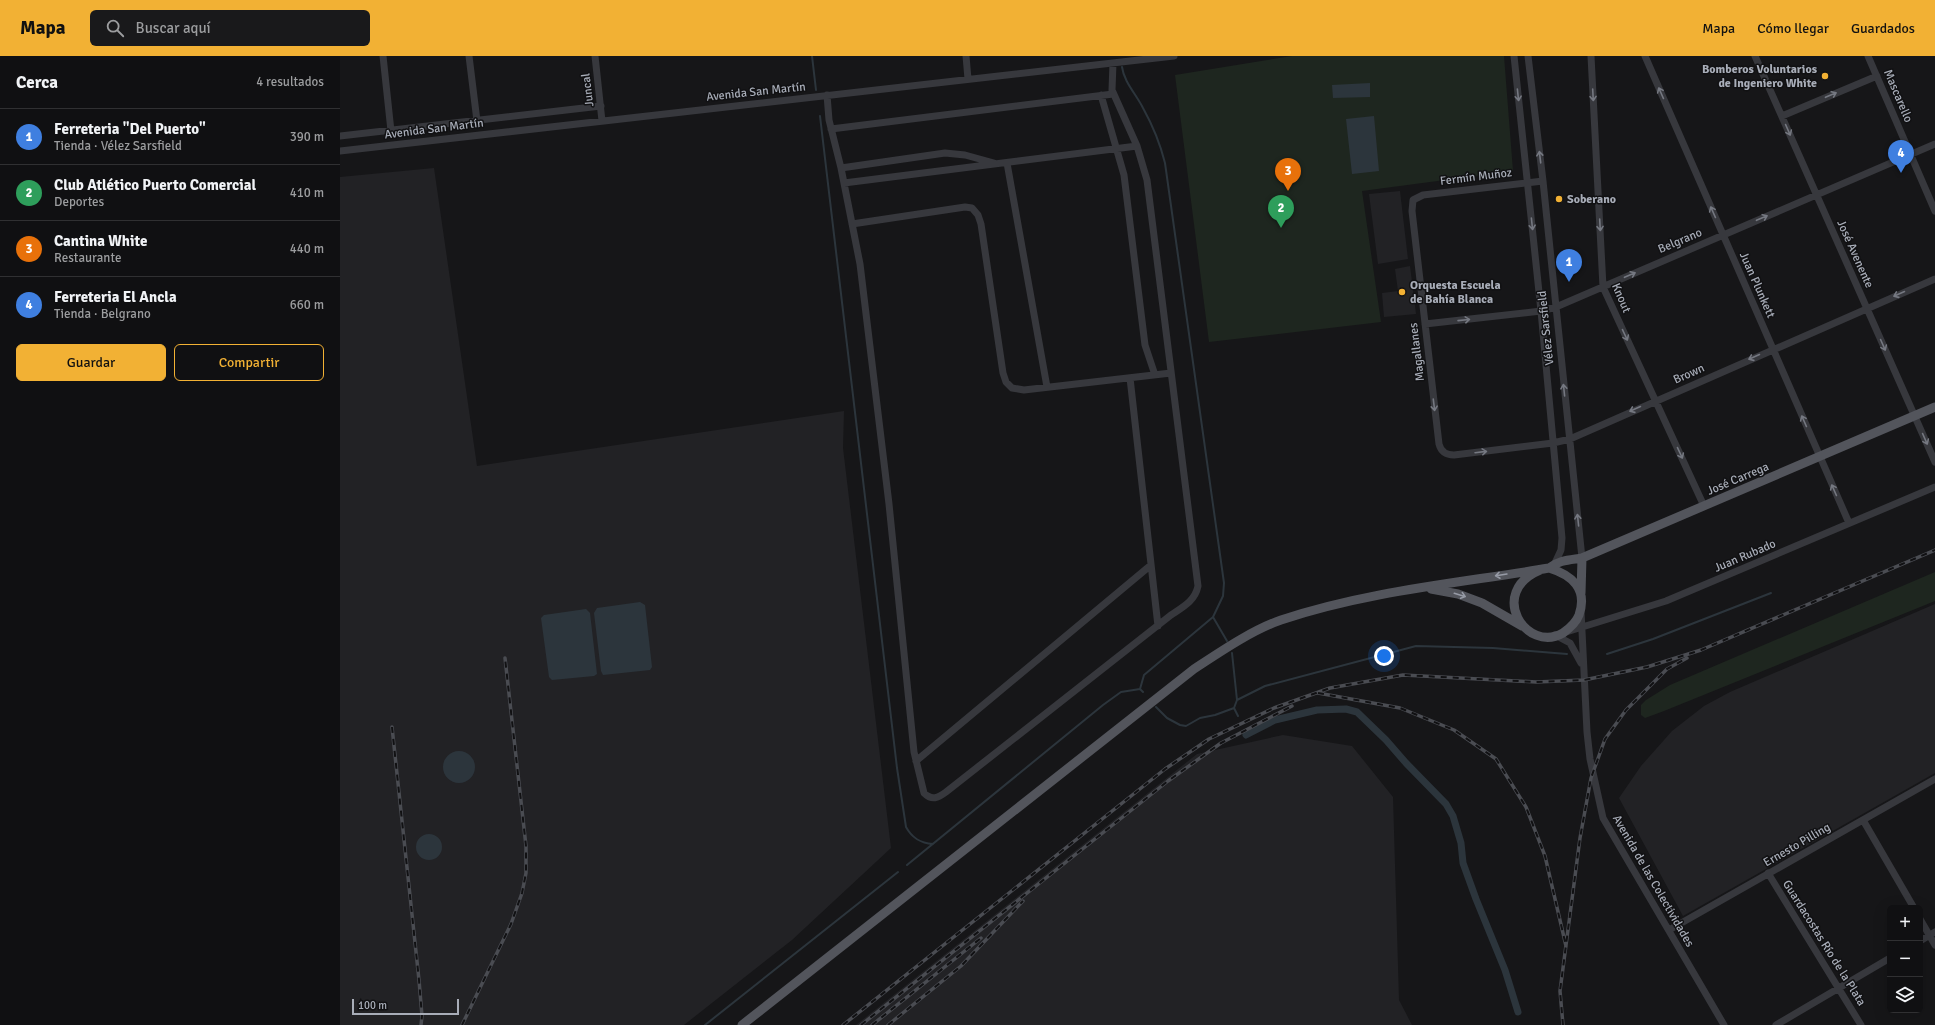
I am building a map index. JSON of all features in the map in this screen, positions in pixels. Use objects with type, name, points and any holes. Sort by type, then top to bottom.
[{"type":"main road","name":"José Carrega","points":[[1552,566],[1582,558],[1935,407]]},
{"type":"main road","name":"Vélez Sarsfield","points":[[1581,598],[1582,558]]},
{"type":"main road","points":[[1422,588],[1458,594],[1482,603],[1533,633],[1541,636],[1557,635],[1573,624],[1581,609],[1581,598],[1578,587],[1571,578],[1552,566],[1526,577],[1516,589],[1514,599],[1514,609],[1518,619],[1524,627]]},
{"type":"main road","points":[[742,1025],[1194,669],[1235,643],[1280,621],[1354,600],[1540,570]]},
{"type":"street","points":[[383,56],[391,130]]},
{"type":"street","points":[[469,56],[477,121]]},
{"type":"street","name":"Juncal","points":[[595,56],[602,121]]},
{"type":"street","points":[[966,56],[968,79]]},
{"type":"street","name":"Avenida San Martín","points":[[340,151],[1174,56]]},
{"type":"street","name":"Vélez Sarsfield","points":[[1514,56],[1541,311],[1562,538],[1560,550],[1552,566]]},
{"type":"street","name":"Vélez Sarsfield","points":[[1528,56],[1543,180],[1582,558]]},
{"type":"street","name":"Knout","points":[[1591,56],[1603,287],[1704,506]]},
{"type":"street","name":"Juan Plunkett","points":[[1645,56],[1849,523]]},
{"type":"street","name":"José Avenente","points":[[1755,56],[1935,462]]},
{"type":"street","name":"Mascarello","points":[[1868,56],[1935,211]]},
{"type":"street","points":[[827,95],[832,129],[860,264],[866,305],[916,761],[924,794],[929,798],[940,797],[1193,599],[1198,586],[1147,180],[1137,146],[1112,90],[1113,63]]},
{"type":"street","points":[[1782,116],[1877,76]]},
{"type":"street","points":[[832,129],[1114,94]]},
{"type":"street","points":[[1101,96],[1124,175],[1145,345],[1155,375]]},
{"type":"street","name":"Avenida San Martín","points":[[340,136],[601,106]]},
{"type":"street","name":"Belgrano","points":[[1425,324],[1541,311],[1556,307],[1935,144]]},
{"type":"street","points":[[844,183],[1137,146]]},
{"type":"street","points":[[841,168],[945,153],[965,155],[998,164]]},
{"type":"street","points":[[1007,162],[1047,387]]},
{"type":"street","name":"Fermín Muñoz","points":[[1413,200],[1423,194],[1543,180]]},
{"type":"street","name":"Magallanes","points":[[1413,200],[1412,211],[1439,444],[1443,452]]},
{"type":"street","points":[[852,224],[965,207],[972,208],[978,215],[981,224],[1003,373],[1006,382],[1016,390],[1171,373]]},
{"type":"street","name":"Brown","points":[[1443,452],[1454,455],[1553,443],[1570,439],[1935,279]]},
{"type":"street","points":[[1130,378],[1158,626]]},
{"type":"street","name":"Juan Rubado","points":[[1557,635],[1582,629],[1666,601],[1935,487]]},
{"type":"street","points":[[916,761],[1151,565]]},
{"type":"street","points":[[1581,609],[1582,629]]},
{"type":"street","name":"Avenida de las Colectividades","points":[[1582,629],[1583,666],[1590,759],[1603,818],[1724,1025]]},
{"type":"street","points":[[1557,635],[1570,643],[1576,651],[1583,666]]},
{"type":"street","name":"Ernesto Pilling","points":[[1669,930],[1935,779]]},
{"type":"street","points":[[1863,820],[1912,905]]},
{"type":"street","name":"Guardacostas Río de la Plata","points":[[1768,873],[1861,1025]]},
{"type":"street","points":[[1923,923],[1932,934],[1935,945]]},
{"type":"street","points":[[1923,939],[1932,934]]},
{"type":"street","points":[[1776,1025],[1887,960]]},
{"type":"shaded area","points":[[1292,56],[1504,56],[1513,171],[1362,191],[1381,322],[1209,342],[1175,75]]},
{"type":"shaded area","points":[[1370,83],[1370,97],[1333,98],[1332,85]]},
{"type":"shaded area","points":[[1374,116],[1379,171],[1352,174],[1346,119]]},
{"type":"shaded area","points":[[434,168],[477,466],[844,411],[843,448],[891,848],[792,940],[684,1025],[340,1025],[340,177]]},
{"type":"shaded area","points":[[1400,191],[1408,259],[1378,264],[1369,194]]},
{"type":"shaded area","name":"Orquesta Escuela de Bahía Blanca","points":[[1410,266],[1416,314],[1384,317],[1382,293],[1398,291],[1395,269]]},
{"type":"shaded area","points":[[1935,572],[1935,601],[1664,711],[1645,718],[1641,715],[1641,705],[1646,700],[1670,685]]},
{"type":"shaded area","points":[[640,602],[645,605],[652,667],[650,670],[603,675],[601,671],[594,613],[597,608]]},
{"type":"shaded area","points":[[1935,604],[1935,773],[1683,916],[1619,798],[1641,766],[1672,731],[1704,706],[1730,692]]},
{"type":"shaded area","points":[[586,609],[590,613],[597,674],[594,676],[552,680],[549,677],[541,618],[544,615]]},
{"type":"shaded area","points":[[1283,735],[1352,746],[1393,797],[1399,1000],[1412,1025],[856,1025],[1197,754]]},
{"type":"shaded area","points":[[459,751],[465,752],[472,758],[475,767],[474,773],[468,780],[459,783],[453,782],[446,776],[443,767],[444,761],[450,754]]},
{"type":"shaded area","points":[[429,834],[438,838],[442,847],[438,856],[429,860],[420,856],[416,847],[420,838]]},
{"type":"waterway","points":[[812,56],[816,90]]},
{"type":"waterway","points":[[1122,67],[1125,78],[1153,128],[1165,163],[1224,583],[1223,596],[1213,617],[1144,675],[1140,689],[1143,692]]},
{"type":"waterway","points":[[820,116],[897,768],[906,827],[917,839],[933,844]]},
{"type":"waterway","points":[[1607,654],[1653,639],[1771,593]]},
{"type":"waterway","points":[[1213,617],[1227,641]]},
{"type":"waterway","points":[[1237,700],[1265,686],[1416,646],[1493,648],[1567,654]]},
{"type":"waterway","points":[[1232,653],[1237,700],[1234,708],[1238,716]]},
{"type":"waterway","points":[[907,865],[1103,705],[1121,692],[1140,689]]},
{"type":"waterway","points":[[1156,707],[1167,718],[1180,725],[1186,726],[1200,718],[1215,715],[1234,708]]},
{"type":"waterway","points":[[1246,735],[1275,720],[1317,710],[1346,709],[1357,712],[1386,740],[1446,804],[1453,816],[1461,843],[1463,863],[1505,970],[1518,1012]]},
{"type":"waterway","points":[[705,1025],[898,872]]},
{"type":"railway","points":[[843,1025],[1165,769],[1209,739],[1274,708],[1330,688],[1403,675],[1536,682],[1584,680],[1647,667],[1701,650],[1935,550]]},
{"type":"railway","points":[[462,1025],[511,924],[522,893],[526,873],[526,846],[505,658]]},
{"type":"railway","points":[[1563,1025],[1560,991],[1580,838],[1591,778],[1605,739],[1626,710],[1667,669],[1687,658]]},
{"type":"railway","points":[[1318,693],[1400,708],[1454,730],[1496,759],[1526,807],[1545,856],[1566,946]]},
{"type":"railway","points":[[861,1025],[1168,781],[1221,743],[1292,706]]},
{"type":"railway","points":[[392,727],[419,980],[422,1016],[421,1025]]},
{"type":"railway","points":[[888,1025],[961,966],[1023,901]]},
{"type":"railway","points":[[872,1025],[981,938]]},
{"type":"place","name":"Bomberos Voluntarios de Ingeniero White","points":[[1825,76]]},
{"type":"place","name":"Ferreteria El Ancla","points":[[1901,173]]},
{"type":"place","name":"Cantina White","points":[[1288,191]]},
{"type":"place","name":"Soberano","points":[[1559,199]]},
{"type":"place","name":"Club Atlético Puerto Comercial","points":[[1281,228]]},
{"type":"place","name":"Ferreteria \"Del Puerto\"","points":[[1569,282]]},
{"type":"place","name":"Orquesta Escuela de Bahía Blanca","points":[[1402,292]]}]
